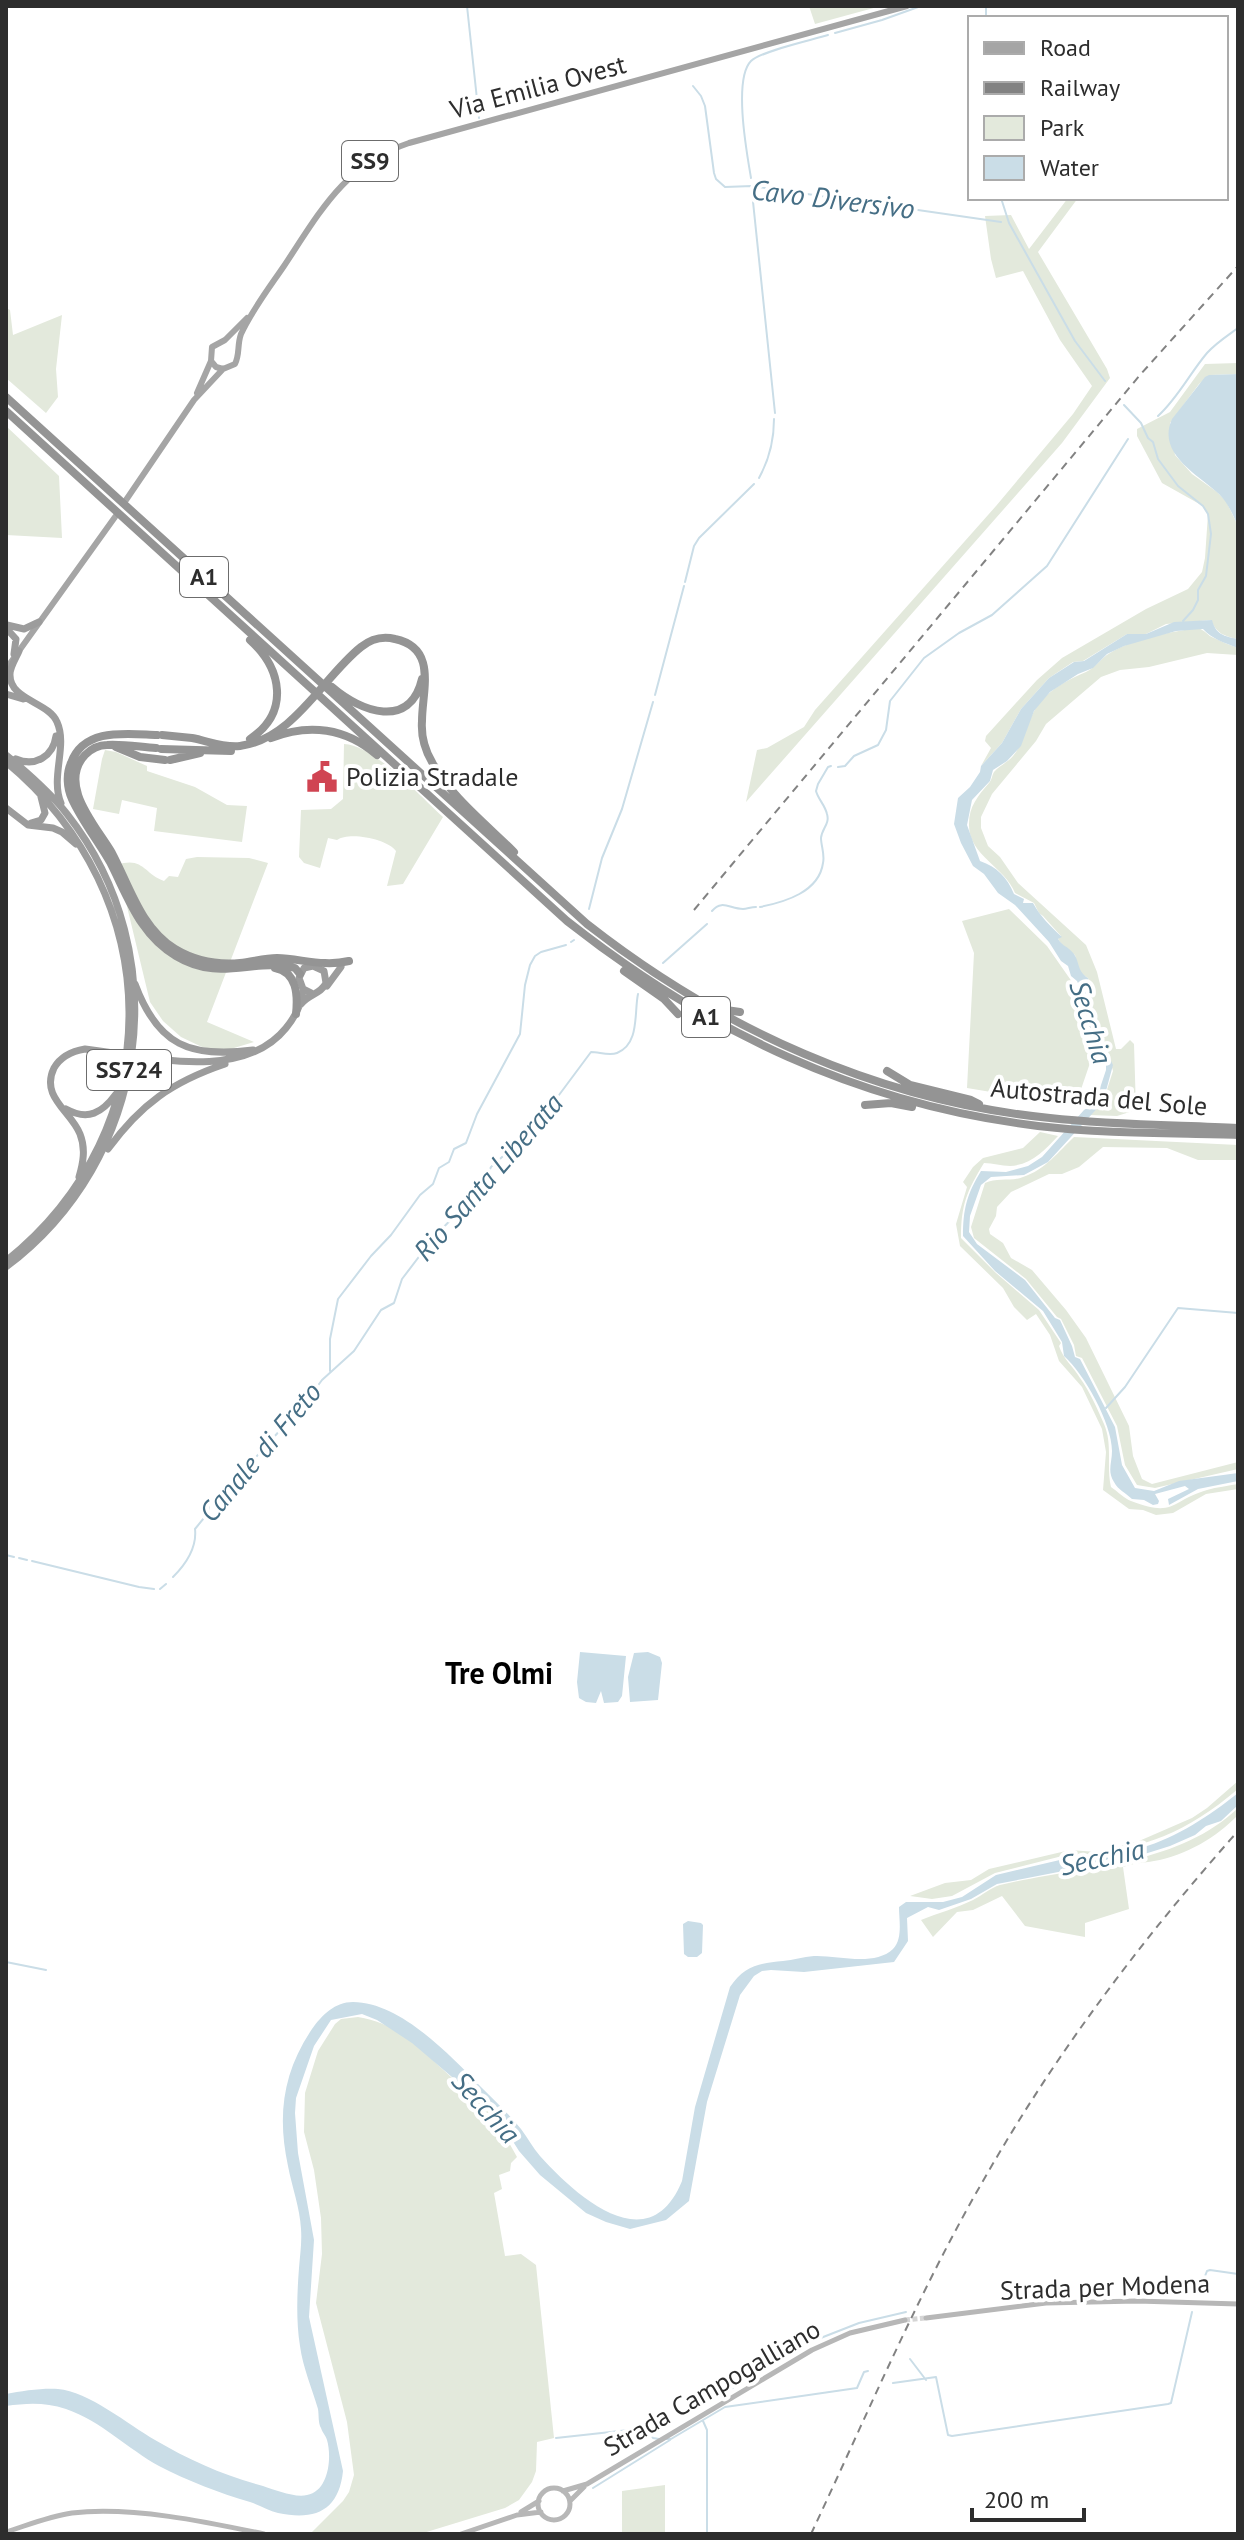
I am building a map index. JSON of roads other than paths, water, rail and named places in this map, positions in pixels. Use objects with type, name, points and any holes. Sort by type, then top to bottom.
[{"type":"highway","name":"Autostrada del Sole","points":[[6,397],[12,411],[113,493],[547,888],[605,939],[679,990],[746,1027],[837,1067],[920,1094],[1049,1118],[1238,1138]]},
{"type":"highway","name":"Autostrada del Sole","points":[[40,435],[106,501],[562,917],[604,950],[703,1015],[788,1058],[848,1082],[980,1117],[1043,1127],[1238,1126]]},
{"type":"highway","points":[[212,598],[228,619],[264,654],[277,684],[277,702],[266,724],[251,739],[230,746]]},
{"type":"highway","points":[[6,626],[24,629],[39,622]]},
{"type":"highway","points":[[6,626],[16,642],[12,661]]},
{"type":"highway","points":[[270,637],[286,645],[344,697],[373,711],[391,712],[409,704],[419,691],[423,671],[417,656],[407,647],[397,642],[381,641],[365,647],[332,680]]},
{"type":"highway","points":[[264,740],[290,725],[363,645],[376,639],[397,639],[416,650],[425,669],[422,726],[431,761],[449,785],[547,888]]},
{"type":"highway","points":[[19,651],[10,674],[12,684],[24,696],[51,713],[58,722],[60,736],[56,784],[58,797],[66,812]]},
{"type":"highway","points":[[6,694],[20,698],[48,715],[56,735],[52,749],[38,761],[21,761],[6,754]]},
{"type":"highway","points":[[99,1160],[135,1116],[158,1095],[183,1080],[259,1049],[282,1033],[311,993],[323,988],[326,977],[319,967],[303,971],[282,965],[222,970],[199,966],[179,958],[155,940],[136,916],[109,861],[71,798],[69,769],[74,756],[96,738],[116,734],[159,735],[230,746],[248,744],[276,730],[312,702]]},
{"type":"highway","points":[[345,964],[272,958],[239,963],[207,962],[172,947],[142,915],[82,804],[75,787],[76,770],[81,760],[94,749],[112,745],[205,751],[239,749],[301,729],[328,730],[363,744],[409,784],[428,794]]},
{"type":"highway","points":[[112,745],[140,757],[168,760],[205,751]]},
{"type":"highway","name":"SS724","points":[[6,754],[66,812],[91,850],[110,889],[126,936],[132,975],[134,1028],[130,1069],[121,1103],[99,1160],[60,1217],[6,1267]]},
{"type":"highway","name":"SS724","points":[[6,762],[60,816],[84,852],[108,899],[126,964],[129,1028],[120,1089],[101,1142],[77,1183],[41,1228],[6,1261]]},
{"type":"highway","points":[[21,820],[35,823],[44,817],[45,806],[39,793]]},
{"type":"highway","points":[[6,808],[28,825],[62,832],[84,852]]},
{"type":"highway","points":[[604,950],[626,973],[664,999],[678,1014]]},
{"type":"highway","points":[[292,961],[303,971]]},
{"type":"highway","points":[[296,1013],[323,991],[345,964]]},
{"type":"highway","points":[[266,966],[282,969],[292,979],[298,995],[296,1013]]},
{"type":"highway","points":[[303,971],[299,982],[303,989],[311,993]]},
{"type":"highway","points":[[132,975],[144,1007],[154,1023],[169,1037],[204,1053],[227,1054],[259,1049]]},
{"type":"highway","points":[[296,1013],[303,989]]},
{"type":"highway","points":[[679,990],[726,1010],[740,1012]]},
{"type":"highway","points":[[77,1183],[83,1155],[82,1140],[75,1124],[51,1090],[54,1068],[68,1054],[85,1049],[172,1059],[221,1062],[234,1059]]},
{"type":"highway","points":[[887,1071],[910,1085],[971,1100],[990,1109]]},
{"type":"highway","points":[[57,1102],[69,1112],[95,1114],[107,1107],[120,1089]]},
{"type":"highway","points":[[865,1105],[891,1103],[952,1116],[980,1117]]},
{"type":"main road","name":"Via Emilia Ovest","points":[[251,314],[341,184],[357,169],[387,151],[424,138],[907,6]]},
{"type":"main road","name":"SS9","points":[[194,400],[211,361],[212,347],[225,340],[251,314]]},
{"type":"main road","name":"SS9","points":[[126,500],[194,400],[223,369],[235,364],[239,356],[237,348],[251,314]]},
{"type":"main road","points":[[225,340],[237,348]]},
{"type":"main road","points":[[211,361],[223,369]]},
{"type":"main road","points":[[6,669],[115,517]]},
{"type":"main road","name":"Strada per Modena","points":[[926,2318],[1046,2303],[1137,2301],[1238,2304]]},
{"type":"main road","name":"Strada Campogalliano","points":[[587,2484],[812,2350],[850,2333],[905,2320]]},
{"type":"main road","points":[[563,2491],[587,2484]]},
{"type":"main road","points":[[570,2501],[563,2491],[548,2489],[539,2501],[541,2512],[549,2519],[559,2519],[567,2513],[570,2501],[587,2484]]},
{"type":"main road","points":[[517,2515],[539,2501]]},
{"type":"main road","points":[[6,2532],[84,2512],[206,2522],[264,2534]]},
{"type":"main road","points":[[461,2534],[517,2515],[541,2512]]},
{"type":"water","points":[[1238,374],[1238,526],[1222,498],[1175,453],[1169,431],[1172,419],[1205,377]]},
{"type":"water","name":"Secchia","points":[[1212,620],[1221,634],[1238,639],[1238,648],[1203,629],[1176,631],[1107,654],[1093,668],[1050,692],[1034,711],[1021,746],[993,770],[990,781],[972,800],[967,825],[980,861],[1001,873],[1014,894],[1024,899],[1023,903],[1033,903],[1062,937],[1058,939],[1060,942],[1074,954],[1080,970],[1088,978],[1093,1025],[1103,1040],[1113,1065],[1103,1102],[1048,1162],[1024,1175],[991,1177],[981,1185],[970,1216],[969,1232],[977,1244],[1025,1280],[1055,1318],[1060,1320],[1075,1357],[1080,1359],[1115,1427],[1122,1465],[1135,1488],[1154,1491],[1179,1481],[1238,1473],[1238,1481],[1198,1489],[1169,1505],[1168,1499],[1189,1489],[1185,1486],[1155,1494],[1159,1501],[1153,1505],[1132,1499],[1114,1482],[1110,1471],[1111,1440],[1102,1413],[1088,1387],[1064,1356],[1062,1342],[1043,1311],[995,1271],[963,1236],[967,1202],[981,1171],[1006,1172],[1028,1166],[1042,1157],[1084,1110],[1095,1103],[1106,1064],[1101,1051],[1102,1041],[1089,1026],[1081,990],[1068,966],[1015,905],[998,893],[984,874],[973,866],[954,824],[958,798],[970,787],[981,766],[1002,743],[1021,709],[1049,678],[1127,634],[1146,634],[1174,622]]},
{"type":"water","points":[[580,1652],[626,1656],[622,1696],[618,1702],[604,1703],[601,1691],[596,1703],[579,1698]]},
{"type":"water","points":[[648,1652],[660,1657],[662,1663],[658,1700],[630,1702],[628,1677],[634,1653]]},
{"type":"water","name":"Secchia","points":[[1238,1793],[1238,1805],[1221,1821],[1170,1846],[1135,1857],[997,1884],[971,1899],[939,1910],[928,1907],[907,1918],[908,1941],[894,1962],[804,1972],[771,1970],[754,1976],[740,1995],[707,2102],[689,2201],[666,2220],[630,2229],[586,2213],[540,2175],[486,2106],[412,2043],[362,2014],[331,2020],[314,2046],[296,2098],[295,2113],[298,2153],[314,2240],[309,2317],[343,2471],[336,2495],[323,2510],[304,2515],[275,2512],[170,2471],[79,2414],[51,2405],[6,2406],[6,2394],[45,2389],[70,2391],[95,2402],[155,2440],[208,2467],[285,2493],[302,2496],[314,2492],[327,2472],[328,2447],[319,2424],[318,2409],[300,2346],[297,2307],[301,2229],[285,2147],[283,2112],[294,2061],[312,2029],[330,2010],[346,2003],[371,2004],[406,2020],[469,2074],[516,2123],[540,2156],[573,2188],[612,2214],[632,2219],[651,2217],[668,2205],[682,2181],[695,2107],[730,1987],[747,1970],[767,1963],[814,1956],[876,1958],[896,1945],[900,1929],[899,1907],[906,1902],[943,1902],[962,1897],[996,1875],[1064,1859],[1074,1861],[1141,1848],[1192,1825]]},
{"type":"water","points":[[688,1921],[703,1925],[702,1953],[697,1957],[684,1954],[683,1924]]},
{"type":"waterway","points":[[467,6],[479,118]]},
{"type":"waterway","points":[[835,33],[921,6]]},
{"type":"waterway","points":[[986,6],[986,16]]},
{"type":"waterway","points":[[751,178],[742,100],[746,70],[751,61],[765,53],[828,35]]},
{"type":"waterway","name":"Cavo Diversivo","points":[[693,86],[705,106],[714,173],[725,187],[752,186],[1001,222]]},
{"type":"waterway","points":[[752,192],[775,413]]},
{"type":"waterway","points":[[1002,200],[1009,223],[1075,341],[1105,381]]},
{"type":"waterway","name":"Rio Santa Liberata","points":[[1158,416],[1207,353],[1238,328]]},
{"type":"waterway","points":[[1124,405],[1141,423],[1153,442],[1158,459],[1178,486],[1203,506],[1208,514],[1211,534],[1206,576],[1198,590],[1198,600],[1193,610],[1183,621]]},
{"type":"waterway","points":[[759,478],[770,450],[774,419]]},
{"type":"waterway","name":"Rio Santa Liberata","points":[[838,767],[845,766],[854,756],[878,745],[886,730],[890,701],[924,658],[959,633],[992,615],[1047,566],[1128,439]]},
{"type":"waterway","points":[[685,582],[699,538],[754,484]]},
{"type":"waterway","points":[[655,695],[684,586]]},
{"type":"waterway","points":[[589,909],[602,858],[622,809],[653,702]]},
{"type":"waterway","name":"Rio Santa Liberata","points":[[760,907],[799,894],[820,873],[823,860],[821,838],[828,817],[816,791],[831,766]]},
{"type":"waterway","name":"Rio Santa Liberata","points":[[712,911],[723,905],[743,909],[756,907]]},
{"type":"waterway","name":"Rio Santa Liberata","points":[[663,963],[707,924]]},
{"type":"waterway","points":[[330,1371],[330,1339],[338,1299],[420,1195],[433,1184],[439,1168],[449,1162],[454,1149],[466,1143],[477,1114],[520,1034],[530,965],[541,952],[566,945]]},
{"type":"waterway","name":"Rio Santa Liberata","points":[[173,1577],[190,1555],[195,1529],[208,1513],[209,1504],[229,1487],[322,1380],[354,1351],[381,1310],[394,1303],[402,1279],[434,1237],[470,1200],[491,1167],[521,1140],[535,1113],[559,1095],[591,1052],[614,1054],[629,1043],[635,1027],[638,994]]},
{"type":"waterway","points":[[1106,1408],[1125,1387],[1178,1308],[1238,1313]]},
{"type":"waterway","name":"Canale di Freto","points":[[6,1555],[14,1557]]},
{"type":"waterway","name":"Canale di Freto","points":[[19,1558],[27,1560]]},
{"type":"waterway","name":"Canale di Freto","points":[[32,1561],[154,1589]]},
{"type":"waterway","name":"Canale di Freto","points":[[160,1589],[166,1584]]},
{"type":"waterway","points":[[6,1962],[46,1970]]},
{"type":"waterway","points":[[1198,2294],[1207,2271],[1238,2274]]},
{"type":"waterway","points":[[705,2404],[813,2341],[859,2323],[906,2312]]},
{"type":"waterway","points":[[893,2383],[936,2377],[948,2435],[952,2436],[1168,2404],[1171,2403],[1192,2312]]},
{"type":"waterway","points":[[910,2359],[926,2380]]},
{"type":"waterway","points":[[665,2439],[671,2439],[725,2407],[857,2388],[864,2372],[868,2371]]},
{"type":"waterway","points":[[703,2421],[707,2430],[707,2534]]},
{"type":"waterway","points":[[556,2438],[629,2430],[645,2425],[653,2438],[659,2439]]},
{"type":"waterway","points":[[593,2488],[670,2440]]},
{"type":"tunnel","points":[[905,2320],[926,2318]]},
{"type":"railway","points":[[694,910],[1140,375],[1238,266]]},
{"type":"railway","points":[[811,2534],[939,2262],[1014,2128],[1073,2039],[1136,1953],[1238,1831]]},
{"type":"place","name":"Polizia Stradale","points":[[322,777]]},
{"type":"district","name":"Tre Olmi","points":[[499,1674]]}]
